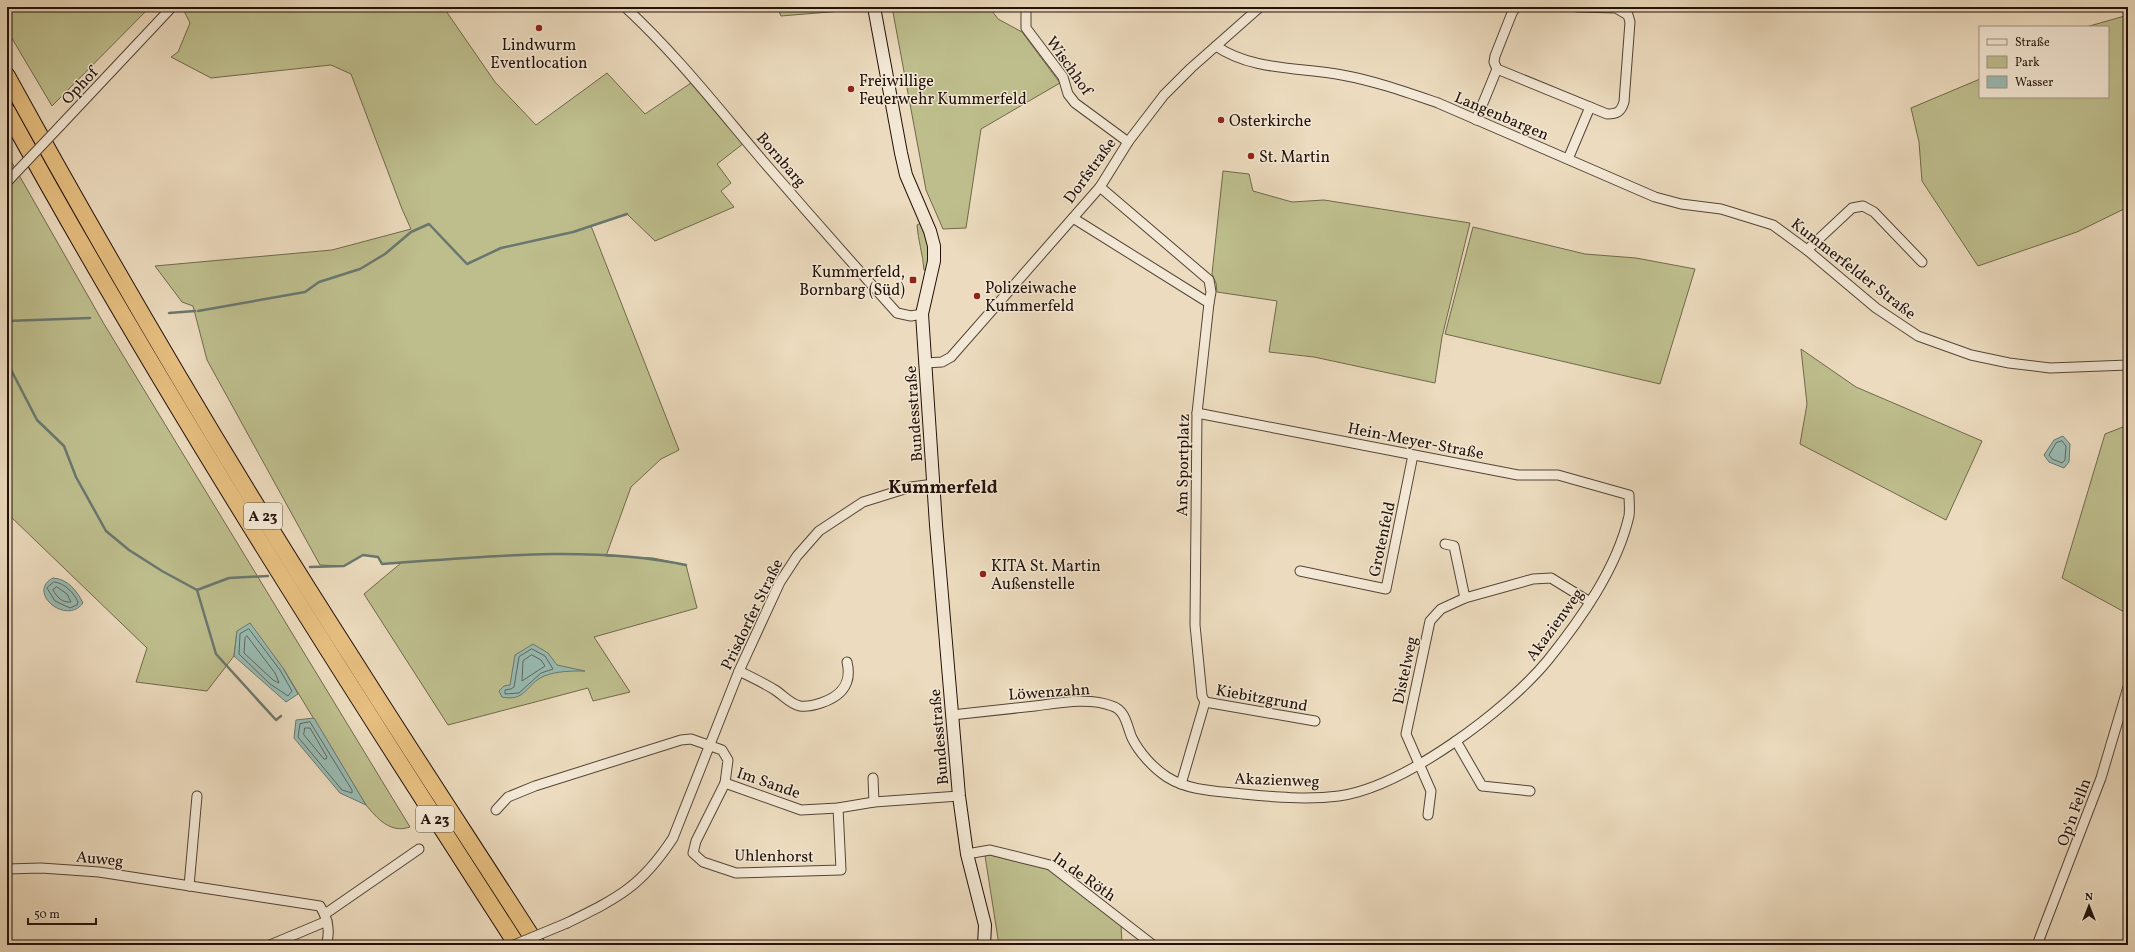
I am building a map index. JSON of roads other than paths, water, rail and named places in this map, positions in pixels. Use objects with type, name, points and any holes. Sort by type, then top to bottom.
[{"type":"highway","name":"A 23","points":[[7,76],[168,359],[270,528],[353,660],[537,945]]},
{"type":"highway","name":"A 23","points":[[7,111],[153,366],[264,550],[515,945]]},
{"type":"street","name":"Ophof","points":[[7,182],[172,7]]},
{"type":"street","name":"Bornbarg","points":[[626,7],[653,33],[706,92],[762,160],[897,313],[911,316],[922,314]]},
{"type":"street","name":"Bundesstraße","points":[[874,7],[901,153],[908,180],[930,231],[934,246],[934,261],[922,314],[934,484],[959,796],[967,854],[985,924],[984,945]]},
{"type":"street","name":"Wischhof","points":[[1026,7],[1026,28],[1063,77],[1068,94],[1075,103],[1128,142]]},
{"type":"street","name":"Dorfstraße","points":[[926,363],[942,362],[951,357],[1100,187],[1128,142],[1164,94],[1260,7]]},
{"type":"street","points":[[1516,7],[1512,13],[1495,56],[1494,62],[1497,69],[1590,108],[1606,114],[1615,114],[1622,109],[1624,102],[1630,22],[1628,15],[1616,8],[1577,7]]},
{"type":"street","name":"Langenbargen","points":[[1216,46],[1223,51],[1250,61],[1277,68],[1340,74],[1376,82],[1431,101],[1655,197],[1681,204],[1721,209],[1773,225]]},
{"type":"street","points":[[1476,120],[1497,69]]},
{"type":"street","points":[[1568,159],[1590,108]]},
{"type":"street","name":"Am Sportplatz","points":[[1100,187],[1209,280],[1211,292],[1196,413],[1195,625],[1202,696],[1205,702],[1182,784]]},
{"type":"street","points":[[1807,250],[1852,208],[1863,206],[1874,212],[1922,262]]},
{"type":"street","points":[[1073,218],[1209,303]]},
{"type":"street","name":"Kummerfelder Straße","points":[[1773,225],[1807,250],[1876,308],[1918,336],[1964,352],[2009,363],[2050,368],[2128,364]]},
{"type":"street","name":"Hein-Meyer-Straße","points":[[1196,413],[1518,475],[1558,475],[1629,495]]},
{"type":"street","name":"Grotenfeld","points":[[1300,571],[1386,589],[1413,455]]},
{"type":"street","name":"Prisdorfer Straße","points":[[515,945],[614,900],[639,882],[657,863],[673,838],[739,671],[780,582],[797,556],[819,531],[863,502],[911,487],[934,484]]},
{"type":"street","name":"Akazienweg","points":[[1182,784],[1204,790],[1292,798],[1340,796],[1377,786],[1419,765],[1479,724],[1536,675],[1590,602],[1610,567],[1629,515],[1629,495]]},
{"type":"street","points":[[1454,546],[1465,598]]},
{"type":"street","name":"Distelweg","points":[[1428,815],[1431,791],[1406,734],[1430,621],[1441,609],[1465,598],[1533,579],[1551,578],[1590,602]]},
{"type":"street","points":[[739,671],[774,690],[792,703],[801,706],[811,706],[831,699],[841,693],[849,674],[847,662]]},
{"type":"street","name":"Op'n Felln","points":[[2037,945],[2101,778],[2128,687]]},
{"type":"street","name":"Löwenzahn","points":[[952,715],[1062,703],[1098,702],[1116,707],[1125,717],[1132,739],[1150,763],[1166,776],[1182,784]]},
{"type":"street","name":"Kiebitzgrund","points":[[1205,702],[1315,721]]},
{"type":"street","points":[[496,810],[508,797],[535,786],[681,740],[691,739],[711,745]]},
{"type":"street","points":[[1456,741],[1482,786],[1530,792]]},
{"type":"street","name":"Im Sande","points":[[711,745],[722,750],[728,760],[725,783],[800,810],[838,808],[874,802],[959,796]]},
{"type":"street","points":[[873,778],[874,802]]},
{"type":"street","name":"Uhlenhorst","points":[[725,783],[696,840],[693,853],[703,862],[736,873],[841,870],[838,808]]},
{"type":"street","points":[[189,886],[197,796]]},
{"type":"street","points":[[270,945],[326,918],[419,849]]},
{"type":"street","name":"In de Röth","points":[[967,854],[990,850],[1050,865],[1153,945]]},
{"type":"street","name":"Auweg","points":[[7,869],[41,868],[99,872],[320,906],[326,918]]},
{"type":"street","points":[[326,918],[330,934],[326,945]]},
{"type":"water","points":[[2063,436],[2070,444],[2069,462],[2064,468],[2049,462],[2044,455],[2054,440]]},
{"type":"water","points":[[53,578],[68,583],[78,594],[83,603],[76,609],[67,611],[59,609],[52,604],[46,598],[44,591],[46,584]]},
{"type":"water","points":[[250,623],[283,668],[298,694],[286,702],[234,656],[237,631]]},
{"type":"water","points":[[533,644],[548,653],[557,665],[585,671],[549,674],[538,679],[521,695],[510,698],[502,697],[499,691],[504,686],[510,685],[515,655]]},
{"type":"water","points":[[314,718],[366,805],[340,793],[294,738],[296,720]]},
{"type":"waterway","points":[[198,311],[305,292],[319,282],[360,269],[385,254],[411,232],[429,224],[467,264],[501,248],[573,232],[627,214]]},
{"type":"waterway","points":[[169,313],[195,311]]},
{"type":"waterway","points":[[7,321],[90,318]]},
{"type":"waterway","points":[[7,362],[37,420],[64,446],[76,477],[106,531],[129,550],[162,571],[197,590],[216,654],[276,720],[281,716]]},
{"type":"waterway","points":[[310,567],[344,566],[363,555],[378,557],[382,564],[535,554],[612,555],[686,565]]},
{"type":"waterway","points":[[197,590],[229,578],[268,576]]},
{"type":"place","name":"Lindwurm Eventlocation","points":[[539,28]]},
{"type":"place","name":"Freiwillige Feuerwehr Kummerfeld","points":[[851,89]]},
{"type":"place","name":"Osterkirche","points":[[1221,120]]},
{"type":"place","name":"St. Martin","points":[[1251,156]]},
{"type":"place","name":"Kummerfeld, Bornbarg (Süd)","points":[[913,280]]},
{"type":"place","name":"Polizeiwache Kummerfeld","points":[[977,296]]},
{"type":"place","name":"KITA St. Martin Außenstelle","points":[[983,574]]},
{"type":"district","name":"Kummerfeld","points":[[943,487]]}]
